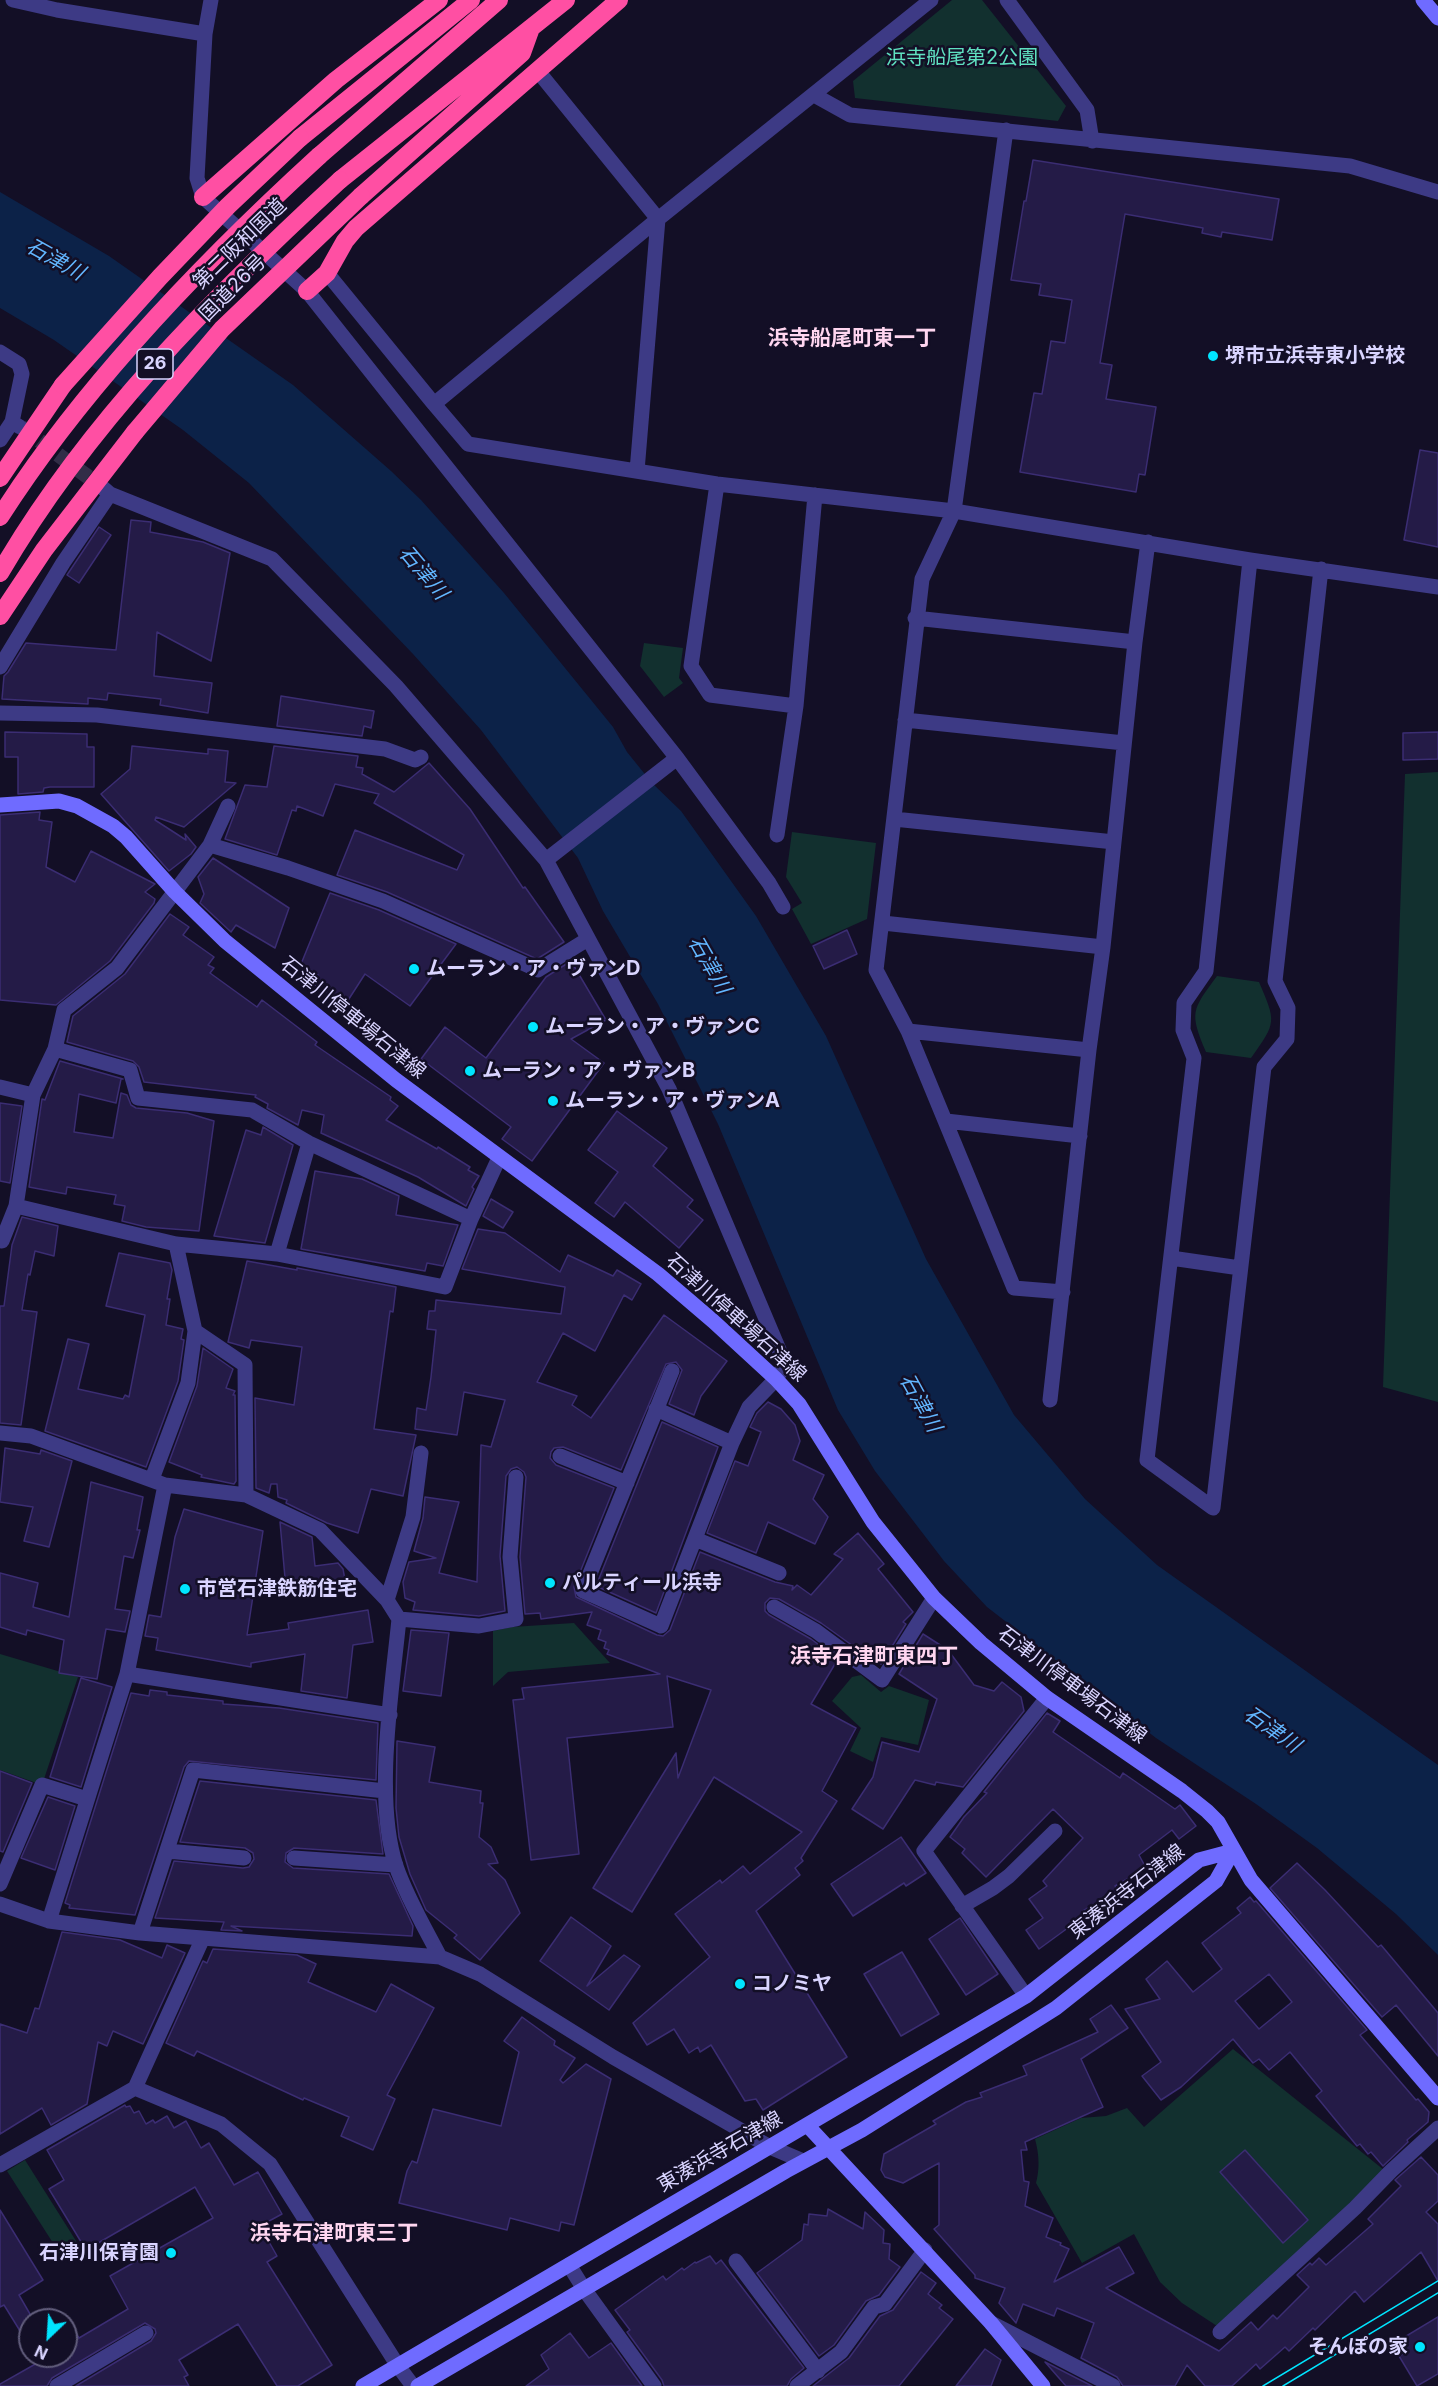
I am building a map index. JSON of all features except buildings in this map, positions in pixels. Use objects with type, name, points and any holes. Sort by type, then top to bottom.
[{"type":"highway","points":[[203,197],[336,80],[439,0]]},
{"type":"highway","points":[[0,478],[63,385],[160,277],[228,206],[300,138],[471,0]]},
{"type":"highway","name":"第二阪和国道","points":[[0,517],[39,460],[132,344],[274,197],[499,0]]},
{"type":"highway","name":"第二阪和国道","points":[[0,573],[20,538],[90,443],[126,397],[202,312],[340,180],[566,0]]},
{"type":"highway","points":[[307,291],[327,273],[345,241],[356,228],[619,0]]},
{"type":"highway","name":"国道26号","points":[[0,616],[44,550],[135,432],[222,329],[360,196],[522,53],[532,26]]},
{"type":"street","points":[[14,0],[57,10],[205,34]]},
{"type":"street","points":[[211,0],[205,34],[197,178],[203,197],[307,291],[676,758],[769,883],[783,907]]},
{"type":"street","points":[[434,404],[658,219],[931,0]]},
{"type":"street","points":[[1007,0],[1087,110],[1092,141]]},
{"type":"street","points":[[1423,0],[1438,18]]},
{"type":"street","points":[[537,70],[658,219],[637,471]]},
{"type":"street","points":[[814,95],[850,115],[1350,166],[1438,192]]},
{"type":"street","points":[[1006,130],[954,511],[921,579],[876,970],[908,1031],[1014,1288],[1063,1292]]},
{"type":"street","points":[[327,273],[468,444],[717,484],[954,511],[1250,560],[1438,587]]},
{"type":"street","points":[[0,352],[19,364],[22,374],[16,424],[0,440]]},
{"type":"street","points":[[717,484],[691,666],[710,694],[796,706]]},
{"type":"street","points":[[0,667],[106,491],[272,559],[396,686],[546,860],[669,1089],[785,1364],[776,1379],[749,1407],[732,1443],[662,1626],[583,1592],[672,1371]]},
{"type":"street","points":[[777,835],[796,706],[815,495]]},
{"type":"street","points":[[1050,1400],[1148,542]]},
{"type":"street","points":[[1250,560],[1206,971],[1184,1003],[1183,1030],[1194,1058],[1147,1460],[1213,1508],[1264,1067],[1287,1039],[1288,1008],[1275,981],[1321,569]]},
{"type":"street","points":[[915,618],[1135,642]]},
{"type":"street","points":[[0,713],[97,715],[385,749],[415,760],[422,757]]},
{"type":"street","points":[[905,720],[1124,743]]},
{"type":"street","points":[[546,860],[676,758]]},
{"type":"street","name":"石津川停車場石津線","points":[[0,805],[59,801],[96,816],[126,837],[175,892],[234,948],[396,1080],[658,1274],[776,1379],[805,1413],[873,1522],[934,1598],[981,1643],[1047,1698],[1208,1811],[1218,1822],[1251,1880],[1438,2098]]},
{"type":"street","points":[[0,1240],[2,1241],[16,1206],[33,1095],[55,1049],[64,1010],[117,968],[210,845],[228,806]]},
{"type":"street","points":[[894,819],[1114,842]]},
{"type":"street","points":[[210,845],[288,868],[383,901],[538,970],[588,939]]},
{"type":"street","points":[[883,924],[1103,947]]},
{"type":"street","points":[[908,1031],[1089,1050]]},
{"type":"street","points":[[55,1049],[130,1070],[138,1098],[252,1110],[309,1143],[471,1219]]},
{"type":"street","points":[[0,1087],[33,1095]]},
{"type":"street","points":[[946,1121],[1080,1136]]},
{"type":"street","points":[[277,1254],[309,1143]]},
{"type":"street","points":[[16,1206],[176,1244],[277,1254],[445,1287],[471,1219],[499,1158]]},
{"type":"street","points":[[49,1921],[127,1674],[159,1482],[188,1383],[195,1331],[176,1244]]},
{"type":"street","points":[[1171,1258],[1240,1268]]},
{"type":"street","points":[[195,1331],[245,1365],[246,1495]]},
{"type":"street","points":[[656,1409],[732,1443]]},
{"type":"street","points":[[0,1433],[31,1436],[159,1482],[246,1495],[320,1530],[387,1600],[399,1619],[385,1791],[388,1827],[396,1865],[415,1910],[440,1957]]},
{"type":"street","points":[[387,1600],[413,1517],[421,1453]]},
{"type":"street","points":[[560,1456],[627,1483]]},
{"type":"street","points":[[399,1619],[479,1626],[516,1619],[510,1557],[516,1477]]},
{"type":"street","points":[[695,1539],[779,1573]]},
{"type":"street","points":[[774,1607],[816,1631],[882,1680],[934,1598]]},
{"type":"street","points":[[127,1674],[390,1715]]},
{"type":"street","points":[[1026,1996],[924,1851],[1047,1698]]},
{"type":"street","points":[[140,1934],[193,1770],[385,1791]]},
{"type":"street","points":[[0,1884],[42,1785],[87,1799]]},
{"type":"street","points":[[962,1906],[1009,1876],[1054,1831]]},
{"type":"street","points":[[167,1851],[244,1858]]},
{"type":"street","points":[[135,2088],[221,2124],[270,2164],[398,2366],[416,2386],[803,2161],[830,2148],[1056,2008],[1216,1881],[1233,1851]]},
{"type":"street","name":"東湊浜寺石津線","points":[[363,2386],[1026,1996],[1199,1860],[1233,1851]]},
{"type":"street","points":[[294,1858],[396,1865]]},
{"type":"street","points":[[0,1904],[49,1921],[140,1934],[440,1957],[480,1974],[613,2057],[770,2147],[803,2161]]},
{"type":"street","points":[[0,2165],[135,2088],[202,1940]]},
{"type":"street","points":[[807,2125],[925,2250],[991,2323],[1043,2386]]},
{"type":"street","points":[[1220,2332],[1438,2128]]},
{"type":"street","points":[[797,2386],[841,2352],[874,2307],[885,2304],[925,2250]]},
{"type":"street","points":[[736,2261],[818,2371]]},
{"type":"street","points":[[569,2265],[654,2386]]},
{"type":"street","points":[[991,2323],[1113,2386]]},
{"type":"street","points":[[57,2386],[146,2333]]},
{"type":"green space","name":"浜寺船尾第2公園","points":[[952,0],[982,0],[1066,106],[1058,121],[855,98],[853,81]]},
{"type":"green space","points":[[644,643],[683,648],[679,678],[683,683],[664,697],[640,666]]},
{"type":"green space","points":[[1438,772],[1438,1402],[1383,1387],[1405,774]]},
{"type":"green space","points":[[792,832],[876,843],[867,919],[811,944],[792,909],[802,903],[786,877]]},
{"type":"green space","points":[[1217,976],[1259,982],[1265,995],[1271,1021],[1266,1037],[1251,1058],[1206,1052],[1197,1028],[1196,1012],[1202,997]]},
{"type":"green space","points":[[574,1623],[610,1663],[508,1672],[493,1686],[493,1631],[512,1627]]},
{"type":"green space","points":[[0,1654],[78,1677],[42,1785],[0,1770]]},
{"type":"green space","points":[[861,1675],[881,1692],[889,1686],[929,1700],[918,1745],[881,1737],[873,1762],[850,1751],[861,1728],[832,1701],[852,1677]]},
{"type":"green space","points":[[1233,2049],[1384,2170],[1294,2257],[1217,2326],[1182,2303],[1160,2282],[1134,2234],[1082,2263],[1036,2183],[1038,2161],[1035,2139],[1081,2118],[1106,2116],[1127,2108],[1144,2127]]},
{"type":"green space","points":[[25,2160],[78,2244],[60,2254],[7,2171]]},
{"type":"water","name":"石津川","points":[[0,192],[109,256],[293,385],[421,500],[504,593],[613,727],[627,752],[652,783],[681,811],[756,916],[826,1036],[926,1259],[1014,1415],[1085,1499],[1157,1565],[1438,1765],[1438,1955],[1396,1914],[1317,1848],[1256,1804],[1156,1738],[987,1607],[944,1561],[875,1471],[838,1410],[718,1124],[658,1004],[603,911],[578,858],[481,730],[413,654],[249,483],[183,430],[54,340],[0,308]]},
{"type":"tunnel","points":[[21,427],[103,488]]},
{"type":"tram line","points":[[1263,2386],[1438,2281]]},
{"type":"tram line","points":[[1283,2386],[1438,2293]]},
{"type":"place","name":"堺市立浜寺東小学校","points":[[1213,356]]},
{"type":"place","name":"ムーラン・ア・ヴァンD","points":[[414,969]]},
{"type":"place","name":"ムーラン・ア・ヴァンC","points":[[533,1027]]},
{"type":"place","name":"ムーラン・ア・ヴァンB","points":[[470,1071]]},
{"type":"place","name":"ムーラン・ア・ヴァンA","points":[[553,1101]]},
{"type":"place","name":"パルティール浜寺","points":[[550,1583]]},
{"type":"place","name":"市営石津鉄筋住宅","points":[[185,1589]]},
{"type":"place","name":"コノミヤ","points":[[740,1984]]},
{"type":"place","name":"石津川保育園","points":[[171,2253]]},
{"type":"place","name":"そんぽの家","points":[[1420,2347]]},
{"type":"district","name":"浜寺船尾町東一丁","points":[[852,339]]},
{"type":"district","name":"浜寺石津町東四丁","points":[[874,1657]]},
{"type":"district","name":"浜寺石津町東三丁","points":[[334,2234]]}]
